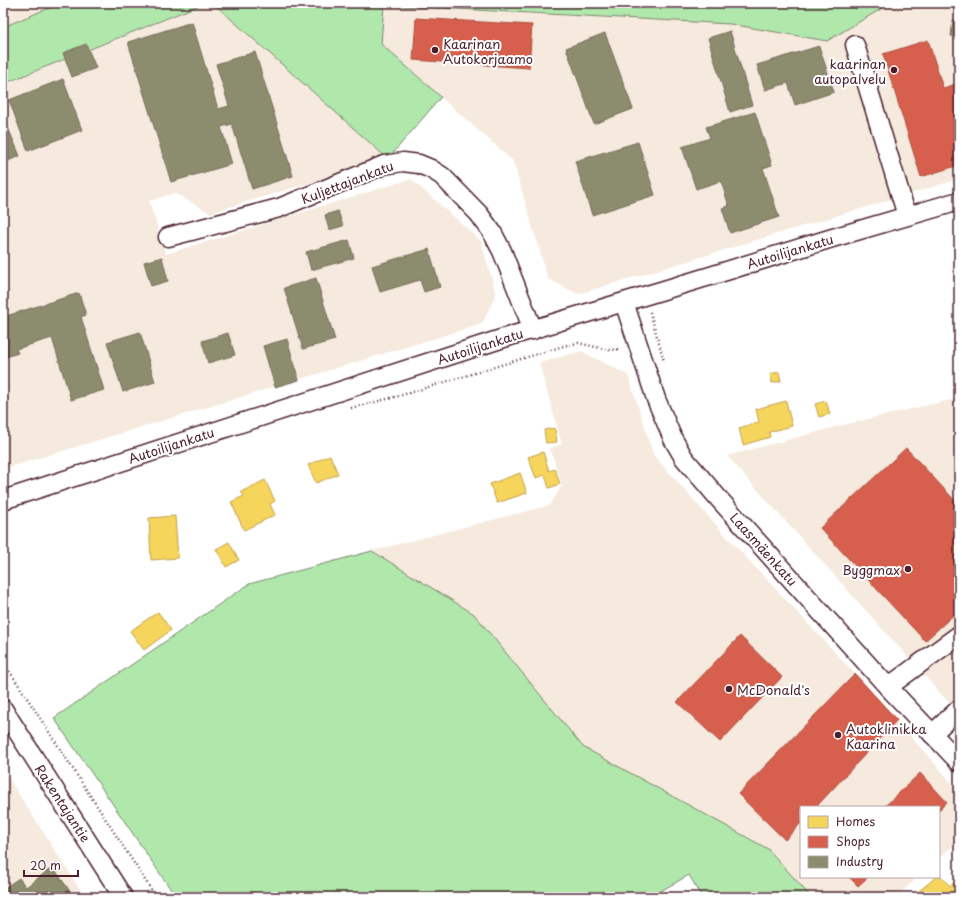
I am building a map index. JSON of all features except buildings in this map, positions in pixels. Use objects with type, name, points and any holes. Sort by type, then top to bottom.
[{"type":"street","points":[[855,45],[907,216]]},
{"type":"street","name":"Kuljettajankatu","points":[[168,237],[278,208],[384,165],[403,162],[419,164],[442,176],[479,214],[492,232],[502,252],[533,330]]},
{"type":"street","name":"Autoilijankatu","points":[[3,500],[533,330],[959,200]]},
{"type":"street","name":"Laasmäenkatu","points":[[624,302],[656,399],[672,440],[684,458],[888,687],[959,762]]},
{"type":"street","points":[[888,687],[959,635]]},
{"type":"street","name":"Rakentajantie","points":[[3,709],[123,897]]},
{"type":"street","points":[[932,734],[959,709]]},
{"type":"path","points":[[645,296],[666,367]]},
{"type":"path","points":[[345,409],[399,396],[567,345],[578,343],[609,350],[619,349],[657,338]]},
{"type":"path","points":[[3,661],[156,897]]},
{"type":"shaded area","points":[[3,3],[61,3],[3,27]]},
{"type":"shaded area","points":[[206,3],[213,3],[388,159],[210,213],[175,193],[149,201],[166,254],[411,179],[481,241],[496,294],[482,324],[3,469],[3,85]]},
{"type":"shaded area","points":[[891,3],[959,3],[959,179],[578,294],[548,279],[513,161],[381,44],[383,5],[730,24],[827,41]]},
{"type":"shaded area","points":[[581,351],[628,375],[654,456],[727,537],[855,674],[959,791],[959,840],[940,857],[940,806],[800,806],[800,878],[917,878],[896,897],[811,897],[768,849],[583,747],[474,614],[372,551],[550,505],[562,485],[550,448],[562,444],[539,363]]},
{"type":"shaded area","points":[[959,398],[959,714],[727,456],[839,426]]},
{"type":"shaded area","points":[[3,770],[85,897],[3,897]]},
{"type":"green space","points":[[61,3],[205,3],[3,84],[3,27]]},
{"type":"green space","points":[[213,3],[891,3],[827,41],[730,24],[384,5],[381,44],[441,97],[388,159]]},
{"type":"green space","points":[[372,551],[474,614],[583,747],[768,849],[811,897],[702,897],[689,875],[650,897],[176,897],[54,718],[249,584]]},
{"type":"place","name":"Kaarinan Autokorjaamo","points":[[435,50]]},
{"type":"place","name":"kaarinan autopalvelu","points":[[894,70]]},
{"type":"place","name":"Byggmax","points":[[908,569]]},
{"type":"place","name":"McDonald's","points":[[729,689]]},
{"type":"place","name":"Autoklinikka Kaarina","points":[[838,735]]}]
